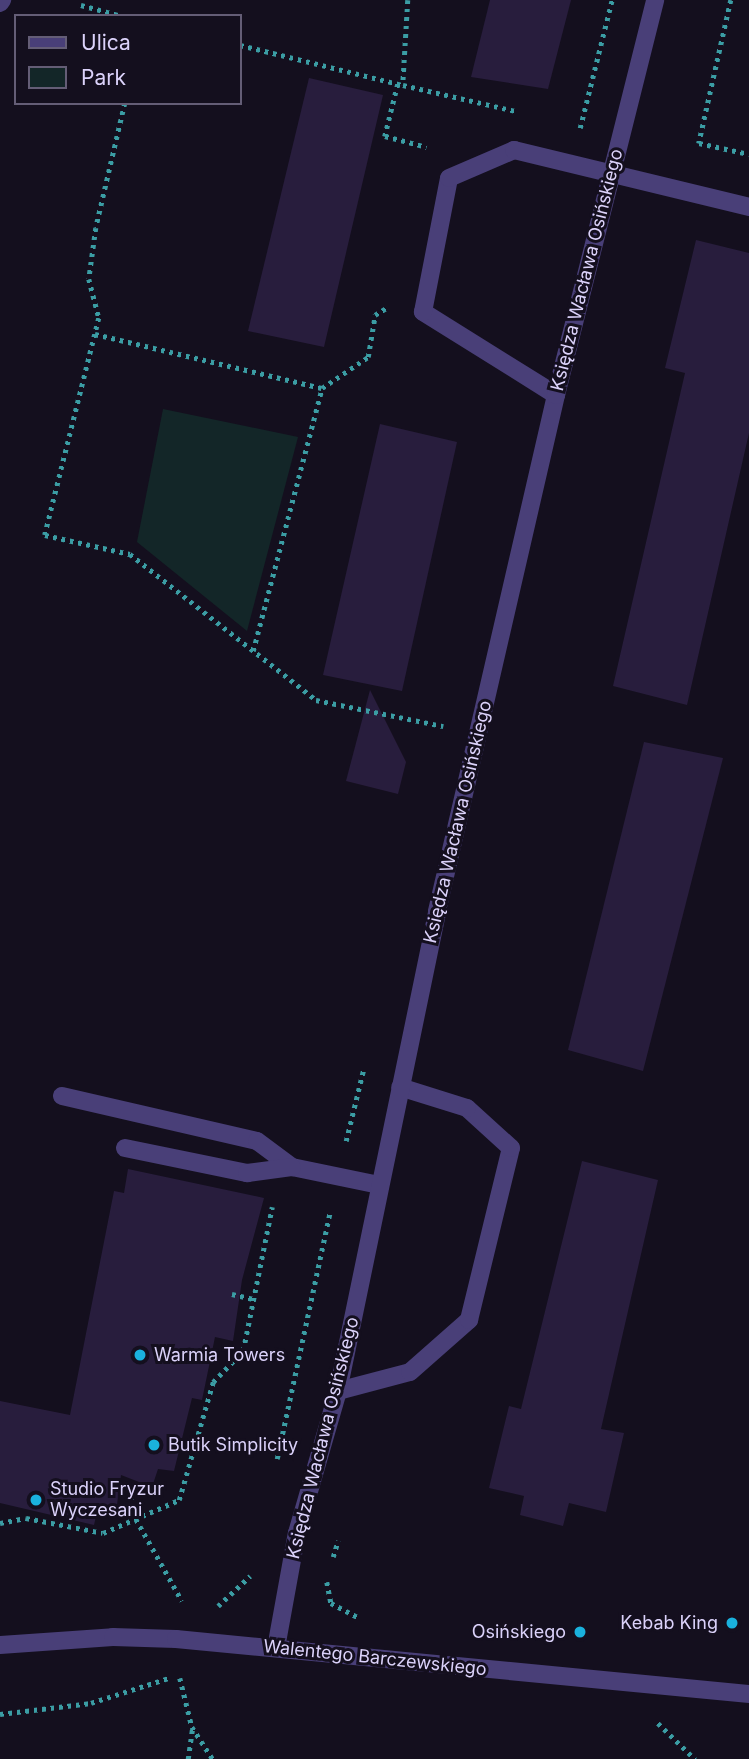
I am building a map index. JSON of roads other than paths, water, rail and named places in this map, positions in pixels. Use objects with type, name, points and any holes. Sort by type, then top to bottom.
[{"type":"street","name":"Księdza Wacława Osińskiego","points":[[276,1648],[297,1533],[338,1391],[400,1087],[556,395],[655,0]]},
{"type":"street","points":[[556,395],[423,312],[449,178],[514,150],[749,207]]},
{"type":"street","points":[[338,1391],[410,1372],[469,1320],[511,1148],[467,1108],[400,1087]]},
{"type":"street","points":[[62,1096],[257,1141],[292,1167]]},
{"type":"street","points":[[125,1148],[247,1173],[292,1167],[379,1185]]},
{"type":"street","name":"Walentego Barczewskiego","points":[[0,1645],[113,1637],[276,1648],[749,1694]]},
{"type":"place","name":"Warmia Towers","points":[[140,1355]]},
{"type":"place","name":"Butik Simplicity","points":[[154,1445]]},
{"type":"place","name":"Studio Fryzur Wyczesani","points":[[36,1500]]},
{"type":"place","name":"Kebab King","points":[[732,1623]]},
{"type":"place","name":"Osińskiego","points":[[580,1632]]}]
